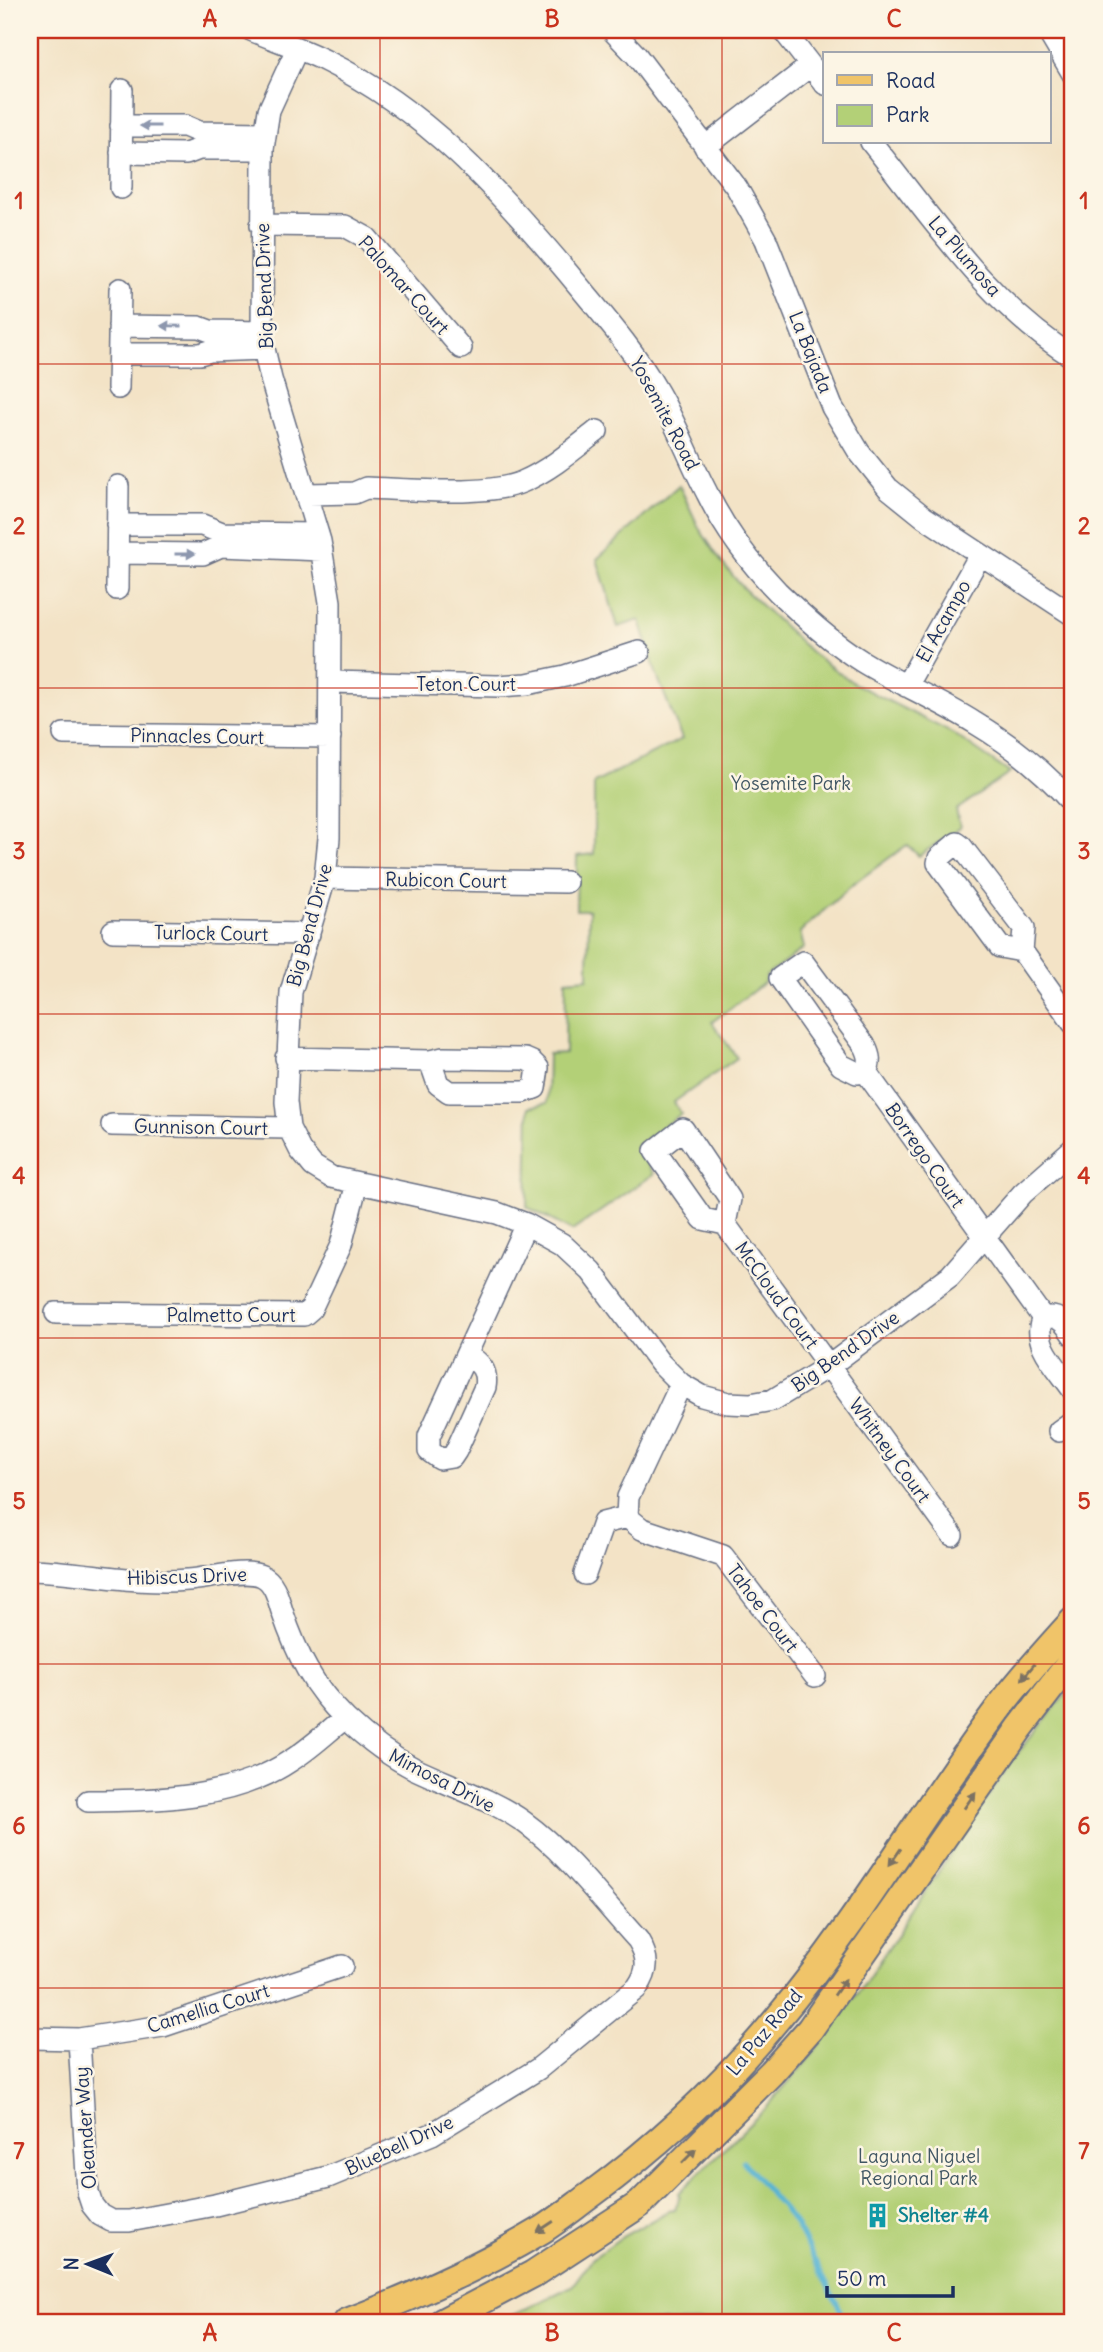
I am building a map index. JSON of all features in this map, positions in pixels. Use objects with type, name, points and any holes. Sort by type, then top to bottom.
[{"type":"main road","name":"La Paz Road","points":[[347,2322],[433,2288],[479,2266],[545,2228],[619,2174],[687,2115],[735,2068],[778,2018],[820,1963],[999,1708],[1073,1621]]},
{"type":"main road","name":"La Paz Road","points":[[442,2322],[533,2274],[640,2204],[772,2072],[810,2029],[1027,1719],[1073,1659]]},
{"type":"street","name":"Yosemite Road","points":[[251,30],[326,61],[380,92],[428,127],[477,170],[525,222],[627,344],[657,389],[708,496],[740,546],[776,589],[815,626],[861,661],[973,721],[1013,747],[1073,804]]},
{"type":"street","name":"La Bajada","points":[[612,30],[636,55],[737,188],[766,240],[832,407],[859,452],[888,488],[924,517],[1073,615]]},
{"type":"street","points":[[783,30],[823,82]]},
{"type":"street","points":[[1047,30],[1073,74]]},
{"type":"street","name":"Big Bend Drive","points":[[297,49],[269,110],[264,141],[261,225],[263,340],[271,379],[306,488],[320,542],[330,602],[331,682],[325,878],[291,992],[286,1058],[289,1128],[300,1150],[313,1166],[331,1177],[497,1213],[527,1224],[562,1244],[591,1271],[660,1363],[681,1384],[702,1396],[728,1403],[750,1404],[773,1400],[829,1366],[950,1276],[1023,1194],[1073,1149]]},
{"type":"street","points":[[705,147],[810,66]]},
{"type":"street","points":[[121,188],[122,90]]},
{"type":"street","points":[[121,126],[186,126],[199,140],[264,141]]},
{"type":"street","points":[[121,153],[186,154],[199,140]]},
{"type":"street","name":"La Plumosa","points":[[873,144],[985,284],[1024,320],[1073,357]]},
{"type":"street","name":"Palomar Court","points":[[261,225],[345,226],[367,238],[461,348]]},
{"type":"street","points":[[118,388],[120,289]]},
{"type":"street","points":[[119,326],[199,327],[210,341]]},
{"type":"street","points":[[210,341],[263,340]]},
{"type":"street","points":[[119,354],[200,354],[210,341]]},
{"type":"street","points":[[306,488],[353,480],[366,488],[489,490],[520,483],[552,466],[597,431]]},
{"type":"street","points":[[117,589],[118,486]]},
{"type":"street","points":[[117,525],[202,525],[222,540],[320,542]]},
{"type":"street","points":[[117,553],[203,554],[222,540]]},
{"type":"street","name":"El Acampo","points":[[906,686],[981,555]]},
{"type":"street","name":"Teton Court","points":[[331,682],[498,686],[527,684],[565,676],[639,652]]},
{"type":"street","name":"Pinnacles Court","points":[[64,734],[330,737]]},
{"type":"street","points":[[1022,951],[1000,947],[938,863],[939,858],[957,843],[1024,928],[1022,951],[1073,1023]]},
{"type":"street","name":"Rubicon Court","points":[[325,878],[566,882]]},
{"type":"street","name":"Turlock Court","points":[[113,931],[309,934]]},
{"type":"street","name":"Borrego Court","points":[[803,962],[865,1046],[870,1065],[866,1072],[857,1073],[841,1065],[780,978],[803,962]]},
{"type":"street","points":[[286,1058],[430,1061]]},
{"type":"street","name":"Borrego Court","points":[[866,1072],[1043,1318]]},
{"type":"street","name":"Gunnison Court","points":[[112,1125],[289,1128]]},
{"type":"street","name":"Palmetto Court","points":[[56,1313],[304,1315],[311,1309],[341,1245],[357,1184]]},
{"type":"street","points":[[467,1354],[527,1224]]},
{"type":"street","name":"McCloud Court","points":[[725,1224],[829,1366]]},
{"type":"street","points":[[1073,1335],[1059,1318],[1043,1318],[1039,1326],[1041,1345],[1073,1390]]},
{"type":"street","name":"Whitney Court","points":[[829,1366],[951,1535]]},
{"type":"street","points":[[585,1574],[603,1524],[627,1517],[628,1497],[681,1384]]},
{"type":"street","name":"Tahoe Court","points":[[627,1517],[642,1529],[723,1556],[815,1676]]},
{"type":"street","name":"Hibiscus Drive","points":[[30,1570],[70,1571],[139,1581],[188,1580],[251,1573],[262,1576]]},
{"type":"street","name":"Mimosa Drive","points":[[262,1576],[271,1583],[277,1595],[293,1645],[316,1687],[345,1718],[376,1746],[412,1767],[483,1799],[524,1822],[558,1851],[638,1940],[646,1952],[648,1965]]},
{"type":"street","points":[[88,1801],[177,1798],[244,1784],[289,1762],[345,1718]]},
{"type":"street","name":"Bluebell Drive","points":[[100,2215],[111,2221],[130,2221],[215,2205],[328,2177],[432,2134],[538,2068],[637,1988],[645,1977],[648,1965]]},
{"type":"street","name":"Camellia Court","points":[[30,2038],[79,2039],[163,2025],[342,1966]]},
{"type":"street","name":"Oleander Way","points":[[79,2039],[88,2193],[92,2205],[100,2215]]},
{"type":"green space","name":"Yosemite Park","points":[[679,485],[699,528],[722,563],[744,589],[813,654],[855,684],[952,733],[1010,773],[956,810],[960,827],[919,856],[907,845],[852,885],[800,932],[804,948],[766,976],[764,983],[712,1022],[737,1058],[674,1102],[681,1114],[636,1146],[654,1174],[572,1231],[527,1207],[529,1107],[547,1103],[548,1054],[565,1053],[566,980],[588,978],[589,910],[576,910],[577,856],[594,854],[594,783],[682,739],[656,673],[640,620],[618,627],[597,559]]},
{"type":"green space","name":"Laguna Niguel Regional Park","points":[[1073,1685],[1073,2322],[499,2322],[572,2286],[592,2259],[620,2238],[675,2210],[679,2193],[766,2108],[812,2055],[861,1989],[1013,1759]]},
{"type":"waterway","points":[[743,2161],[794,2222],[847,2322]]},
{"type":"place","name":"Shelter #4","points":[[878,2215]]}]
